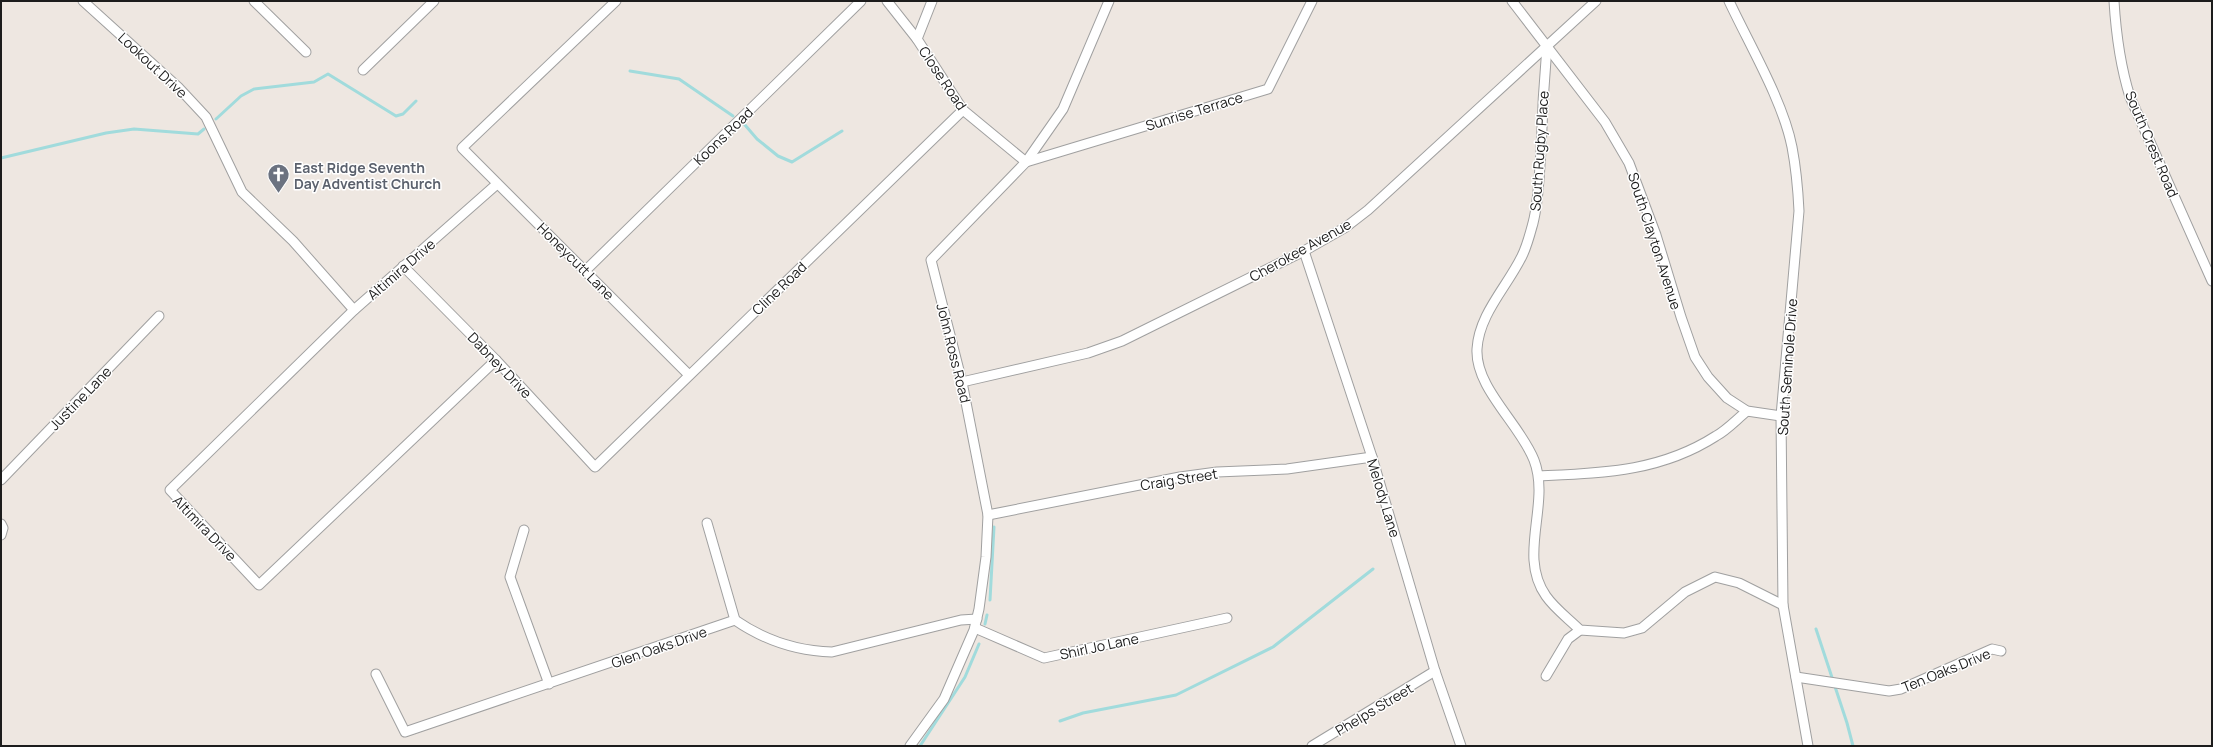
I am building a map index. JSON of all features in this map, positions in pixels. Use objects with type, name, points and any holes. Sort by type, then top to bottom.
[{"type":"street","name":"Lookout Drive","points":[[83,1],[178,87],[206,117],[242,192],[293,241],[354,310]]},
{"type":"street","points":[[254,1],[306,52]]},
{"type":"street","points":[[363,70],[434,1]]},
{"type":"street","name":"Honeycutt Lane","points":[[616,1],[462,148],[690,375]]},
{"type":"street","name":"Koons Road","points":[[586,270],[861,1]]},
{"type":"street","name":"Close Road","points":[[887,1],[917,39],[963,110],[1026,162]]},
{"type":"street","points":[[917,39],[932,1]]},
{"type":"street","name":"John Ross Road","points":[[910,746],[944,699],[976,624],[986,557],[988,515],[962,382],[931,260],[1026,162],[1063,109],[1109,1]]},
{"type":"street","name":"Sunrise Terrace","points":[[1026,162],[1268,89],[1312,1]]},
{"type":"street","name":"South Clayton Avenue","points":[[1512,1],[1605,122],[1629,163],[1644,198],[1695,357],[1708,377],[1727,398],[1747,411],[1781,416]]},
{"type":"street","name":"Cherokee Avenue","points":[[962,382],[1088,353],[1122,341],[1304,251],[1346,227],[1368,210],[1596,1]]},
{"type":"street","name":"South Seminole Drive","points":[[1729,1],[1781,110],[1792,146],[1796,174],[1799,211],[1781,416],[1783,605],[1808,746]]},
{"type":"street","name":"South Crest Road","points":[[2114,1],[2116,32],[2122,70],[2130,97],[2212,281]]},
{"type":"street","name":"South Rugby Place","points":[[1547,46],[1539,186],[1533,222],[1523,255],[1485,318],[1479,332],[1477,360],[1483,377],[1497,401],[1523,437],[1534,460],[1539,476],[1533,561],[1539,581],[1546,596],[1580,630]]},
{"type":"street","name":"Cline Road","points":[[595,467],[963,110]]},
{"type":"street","name":"Altimira Drive","points":[[496,360],[259,585],[170,490],[354,310],[497,184]]},
{"type":"street","name":"Melody Lane","points":[[1304,251],[1372,457],[1435,671],[1462,746]]},
{"type":"street","name":"Dabney Drive","points":[[403,266],[496,360],[595,467]]},
{"type":"street","name":"Justine Lane","points":[[1,480],[159,316]]},
{"type":"street","points":[[1539,476],[1613,472],[1656,464],[1688,452],[1717,436],[1747,411]]},
{"type":"street","name":"Craig Street","points":[[988,515],[1180,477],[1217,472],[1287,469],[1372,457]]},
{"type":"street","points":[[707,523],[735,620],[790,648],[832,652],[961,620],[976,624]]},
{"type":"street","points":[[1,524],[3,528],[1,535]]},
{"type":"street","points":[[524,530],[510,576],[549,684]]},
{"type":"street","points":[[1546,676],[1568,639],[1580,630],[1624,633],[1642,628],[1685,592],[1715,577],[1739,583],[1783,605]]},
{"type":"street","name":"Shirl Jo Lane","points":[[976,624],[1044,658],[1227,618]]},
{"type":"street","name":"Glen Oaks Drive","points":[[376,674],[405,732],[735,620]]},
{"type":"street","name":"Ten Oaks Drive","points":[[1796,676],[1888,691],[1900,689],[1992,649],[2001,651]]},
{"type":"street","name":"Phelps Street","points":[[1312,746],[1435,671]]},
{"type":"waterway","points":[[630,71],[679,79],[733,116]]},
{"type":"waterway","points":[[216,119],[241,96],[254,89],[314,82],[328,74],[396,116],[403,114],[416,101]]},
{"type":"waterway","points":[[745,125],[757,139],[778,156],[792,162],[842,131]]},
{"type":"waterway","points":[[1,158],[106,133],[134,129],[198,134],[204,129]]},
{"type":"waterway","points":[[990,600],[994,527]]},
{"type":"waterway","points":[[1060,721],[1083,713],[1176,695],[1273,647],[1373,569]]},
{"type":"waterway","points":[[985,624],[987,615]]},
{"type":"waterway","points":[[1816,629],[1847,723],[1853,746]]},
{"type":"waterway","points":[[920,746],[965,677],[979,644]]},
{"type":"place","name":"East Ridge Seventh Day Adventist Church","points":[[278,194]]}]
